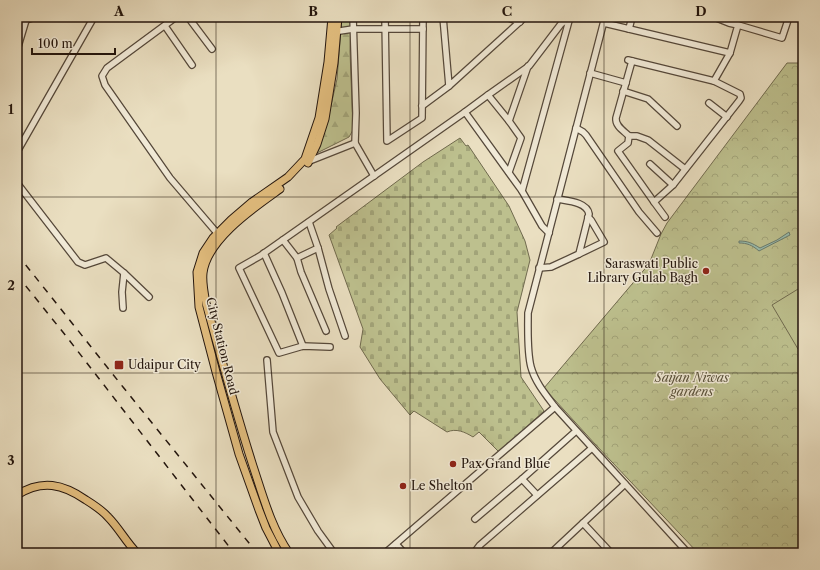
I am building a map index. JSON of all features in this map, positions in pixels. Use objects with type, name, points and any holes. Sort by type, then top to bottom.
[{"type":"main road","name":"City Station Road","points":[[289,553],[266,507],[248,452],[206,303],[203,273],[208,256],[219,241],[235,224],[293,179],[309,161],[317,144],[325,119],[334,63],[334,32],[332,17]]},
{"type":"main road","name":"City Station Road","points":[[279,553],[266,528],[239,454],[199,307],[197,272],[203,253],[217,233],[252,202],[288,177],[305,159],[319,118],[328,62],[338,17]]},
{"type":"main road","points":[[17,495],[29,489],[44,485],[61,487],[70,491],[91,503],[108,516],[136,553]]},
{"type":"street","points":[[17,50],[20,20],[36,17]]},
{"type":"street","points":[[17,152],[94,17]]},
{"type":"street","points":[[176,17],[107,68],[102,76],[105,85],[170,178],[217,233]]},
{"type":"street","points":[[188,17],[212,49]]},
{"type":"street","points":[[353,17],[356,113],[355,143],[374,176]]},
{"type":"street","points":[[385,17],[387,140],[422,118],[423,17]]},
{"type":"street","points":[[444,17],[449,86]]},
{"type":"street","points":[[506,17],[520,22]]},
{"type":"street","points":[[422,106],[449,86],[525,17]]},
{"type":"street","points":[[330,347],[303,346],[279,353],[239,268],[264,254],[529,66],[562,24],[570,17]]},
{"type":"street","points":[[522,191],[570,17]]},
{"type":"street","points":[[629,29],[632,17]]},
{"type":"street","points":[[714,17],[728,23],[782,38],[789,17]]},
{"type":"street","points":[[688,553],[576,431],[541,389],[531,367],[529,356],[528,313],[604,20],[629,29],[730,53]]},
{"type":"street","points":[[714,81],[730,53],[738,25]]},
{"type":"street","points":[[165,26],[192,65]]},
{"type":"street","points":[[334,32],[353,29],[423,29]]},
{"type":"street","points":[[654,202],[673,185],[685,170],[727,117],[741,96],[714,81],[630,60],[616,122],[617,125],[629,136],[637,136],[648,140],[685,170]]},
{"type":"street","points":[[509,121],[529,66]]},
{"type":"street","points":[[590,74],[626,83]]},
{"type":"street","points":[[624,91],[648,99],[677,126]]},
{"type":"street","points":[[488,95],[509,121],[520,138],[509,172]]},
{"type":"street","points":[[708,102],[727,117]]},
{"type":"street","points":[[465,112],[509,172],[542,226],[549,233]]},
{"type":"street","points":[[576,128],[584,133],[639,212],[657,234]]},
{"type":"street","points":[[629,136],[628,143],[618,151],[664,217]]},
{"type":"street","points":[[300,164],[355,143]]},
{"type":"street","points":[[650,164],[673,185]]},
{"type":"street","points":[[17,183],[78,262],[85,265],[106,258],[149,297]]},
{"type":"street","points":[[557,199],[584,206],[588,209],[588,217],[579,254]]},
{"type":"street","points":[[539,268],[551,267],[604,242],[588,217]]},
{"type":"street","points":[[309,222],[345,336]]},
{"type":"street","points":[[283,240],[297,258],[301,272],[326,332]]},
{"type":"street","points":[[297,258],[318,248]]},
{"type":"street","points":[[264,254],[282,293],[303,346]]},
{"type":"street","points":[[123,308],[122,292],[124,273]]},
{"type":"street","points":[[267,360],[272,432],[298,497],[318,531],[334,553]]},
{"type":"street","points":[[385,553],[555,407]]},
{"type":"street","points":[[475,518],[576,431]]},
{"type":"street","points":[[474,553],[480,545],[592,448]]},
{"type":"street","points":[[522,479],[537,495]]},
{"type":"street","points":[[551,553],[625,484]]},
{"type":"street","points":[[583,523],[611,553]]},
{"type":"street","points":[[396,544],[404,553]]},
{"type":"green space","points":[[342,17],[351,17],[350,51],[353,130],[349,137],[317,153],[327,123],[337,79]]},
{"type":"green space","name":"Saijan Niwas gardens","points":[[787,63],[803,63],[803,553],[698,553],[544,388],[649,264],[667,223]]},
{"type":"green space","points":[[460,138],[466,146],[468,145],[509,206],[525,241],[530,260],[517,312],[521,377],[544,411],[499,452],[479,432],[473,437],[460,431],[454,430],[447,432],[414,411],[410,415],[380,379],[360,347],[363,329],[329,235],[337,228],[336,227],[423,162]]},
{"type":"green space","points":[[803,286],[803,346],[798,349],[772,305]]},
{"type":"shaded area","points":[[789,232],[790,235],[759,251],[745,243],[739,243],[739,241],[747,242],[760,248],[777,240]]},
{"type":"railway","points":[[17,254],[257,553]]},
{"type":"railway","points":[[17,275],[234,553]]},
{"type":"place","name":"Saraswati Public Library Gulab Bagh","points":[[706,271]]},
{"type":"place","name":"Udaipur City","points":[[119,365]]},
{"type":"place","name":"Pax Grand Blue","points":[[453,464]]},
{"type":"place","name":"Le Shelton","points":[[403,486]]}]
